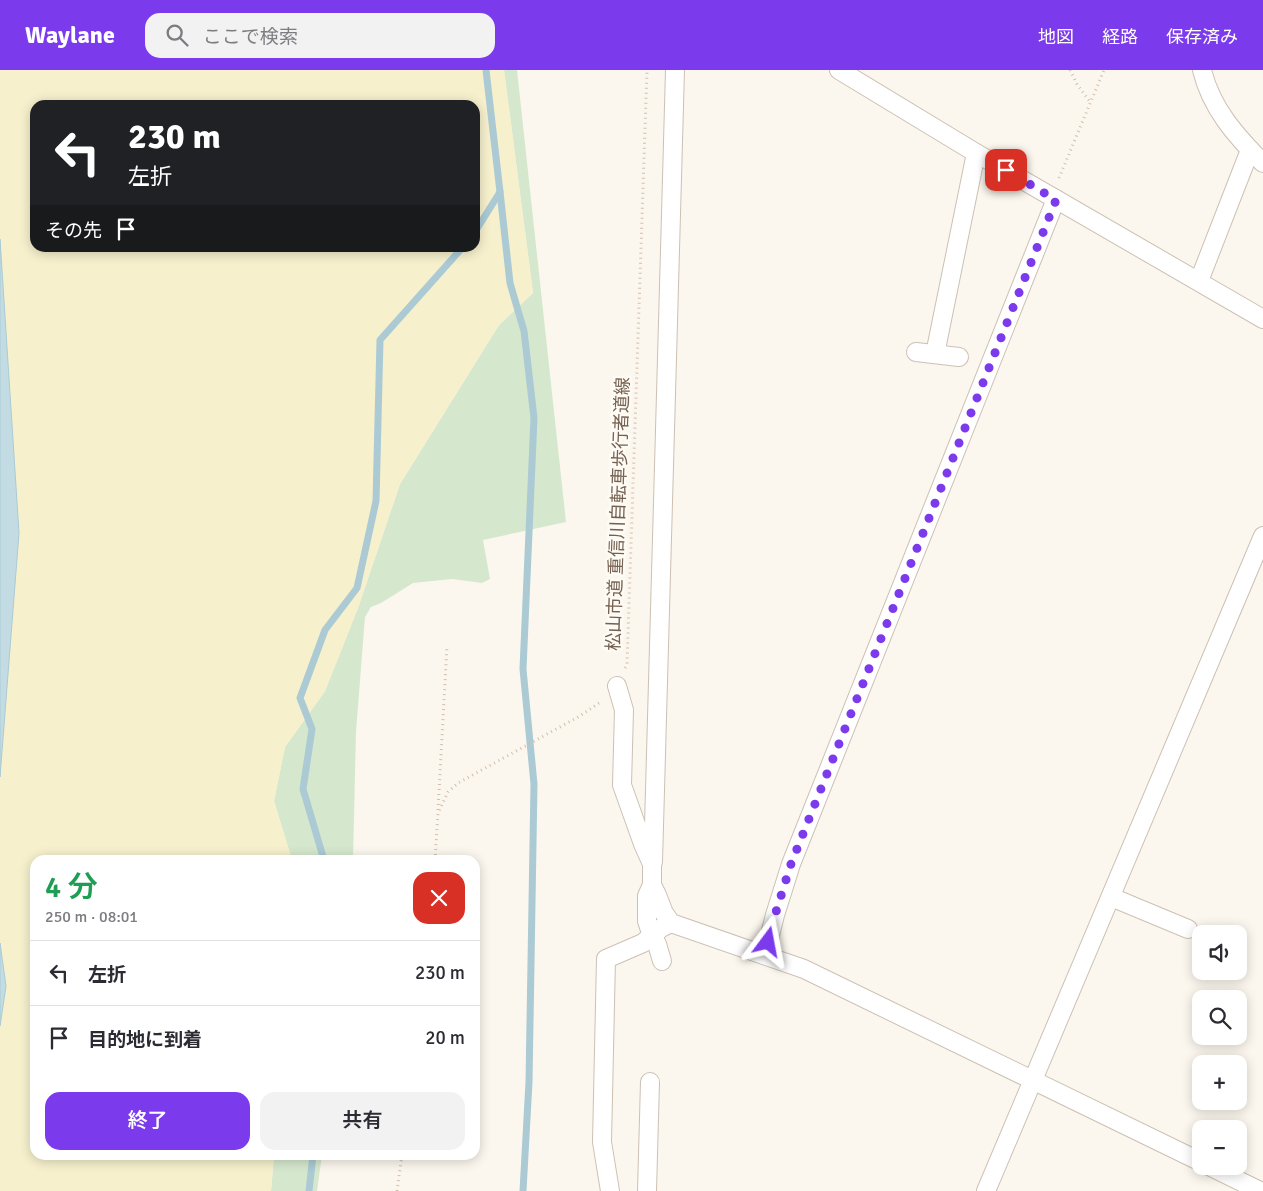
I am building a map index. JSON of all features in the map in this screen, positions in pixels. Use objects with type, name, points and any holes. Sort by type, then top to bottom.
[{"type":"street","points":[[662,961],[647,921],[647,896],[652,885],[675,70]]},
{"type":"street","points":[[839,70],[976,153],[1263,319]]},
{"type":"street","points":[[1202,70],[1205,82],[1216,106],[1230,128],[1263,163]]},
{"type":"street","points":[[1199,281],[1250,150]]},
{"type":"street","points":[[935,354],[976,153]]},
{"type":"street","points":[[765,955],[791,864],[1054,198]]},
{"type":"street","points":[[916,352],[959,357]]},
{"type":"street","points":[[986,1191],[1263,536]]},
{"type":"street","points":[[617,686],[624,710],[622,785],[642,844],[652,864]]},
{"type":"street","points":[[652,885],[658,895],[664,913],[672,923],[804,969],[1192,1158]]},
{"type":"street","points":[[1111,897],[1188,929]]},
{"type":"street","points":[[610,1191],[602,1142],[606,959],[643,943],[661,928],[672,923]]},
{"type":"street","points":[[647,1191],[650,1082]]},
{"type":"street","points":[[1227,1175],[1260,1191]]},
{"type":"path","name":"松山市道 重信川自転車歩行者道線","points":[[435,855],[438,813],[448,792],[458,783],[580,716],[599,703],[617,686],[627,664],[648,70]]},
{"type":"path","points":[[1070,70],[1077,84],[1091,102]]},
{"type":"path","points":[[1054,198],[1104,70]]},
{"type":"path","points":[[438,813],[447,646]]},
{"type":"path","points":[[397,1191],[401,1160]]},
{"type":"green space","points":[[504,70],[517,70],[566,522],[483,540],[490,579],[482,583],[452,579],[413,583],[371,607],[365,617],[356,732],[353,855],[290,855],[274,801],[285,747],[325,691],[358,608],[400,484],[499,325],[533,293]]},
{"type":"green space","points":[[274,1160],[321,1160],[317,1191],[271,1191]]},
{"type":"sand","points":[[0,70],[504,70],[533,293],[499,325],[400,484],[358,608],[325,691],[285,747],[274,801],[290,855],[30,855],[30,1160],[274,1160],[271,1191],[0,1191]]},
{"type":"water","points":[[0,239],[19,533],[0,777]]},
{"type":"water","points":[[0,943],[6,986],[0,1026]]},
{"type":"waterway","points":[[480,224],[500,192],[486,70]]},
{"type":"waterway","points":[[500,192],[510,283],[524,331],[534,418],[523,669],[534,784],[529,1082],[523,1191]]},
{"type":"waterway","points":[[323,855],[303,789],[312,729],[300,698],[325,630],[357,588],[376,501],[380,340],[458,252]]},
{"type":"waterway","points":[[309,1191],[312,1160]]},
{"type":"route","points":[[768,942],[791,864],[1056,200],[1006,170]]}]
